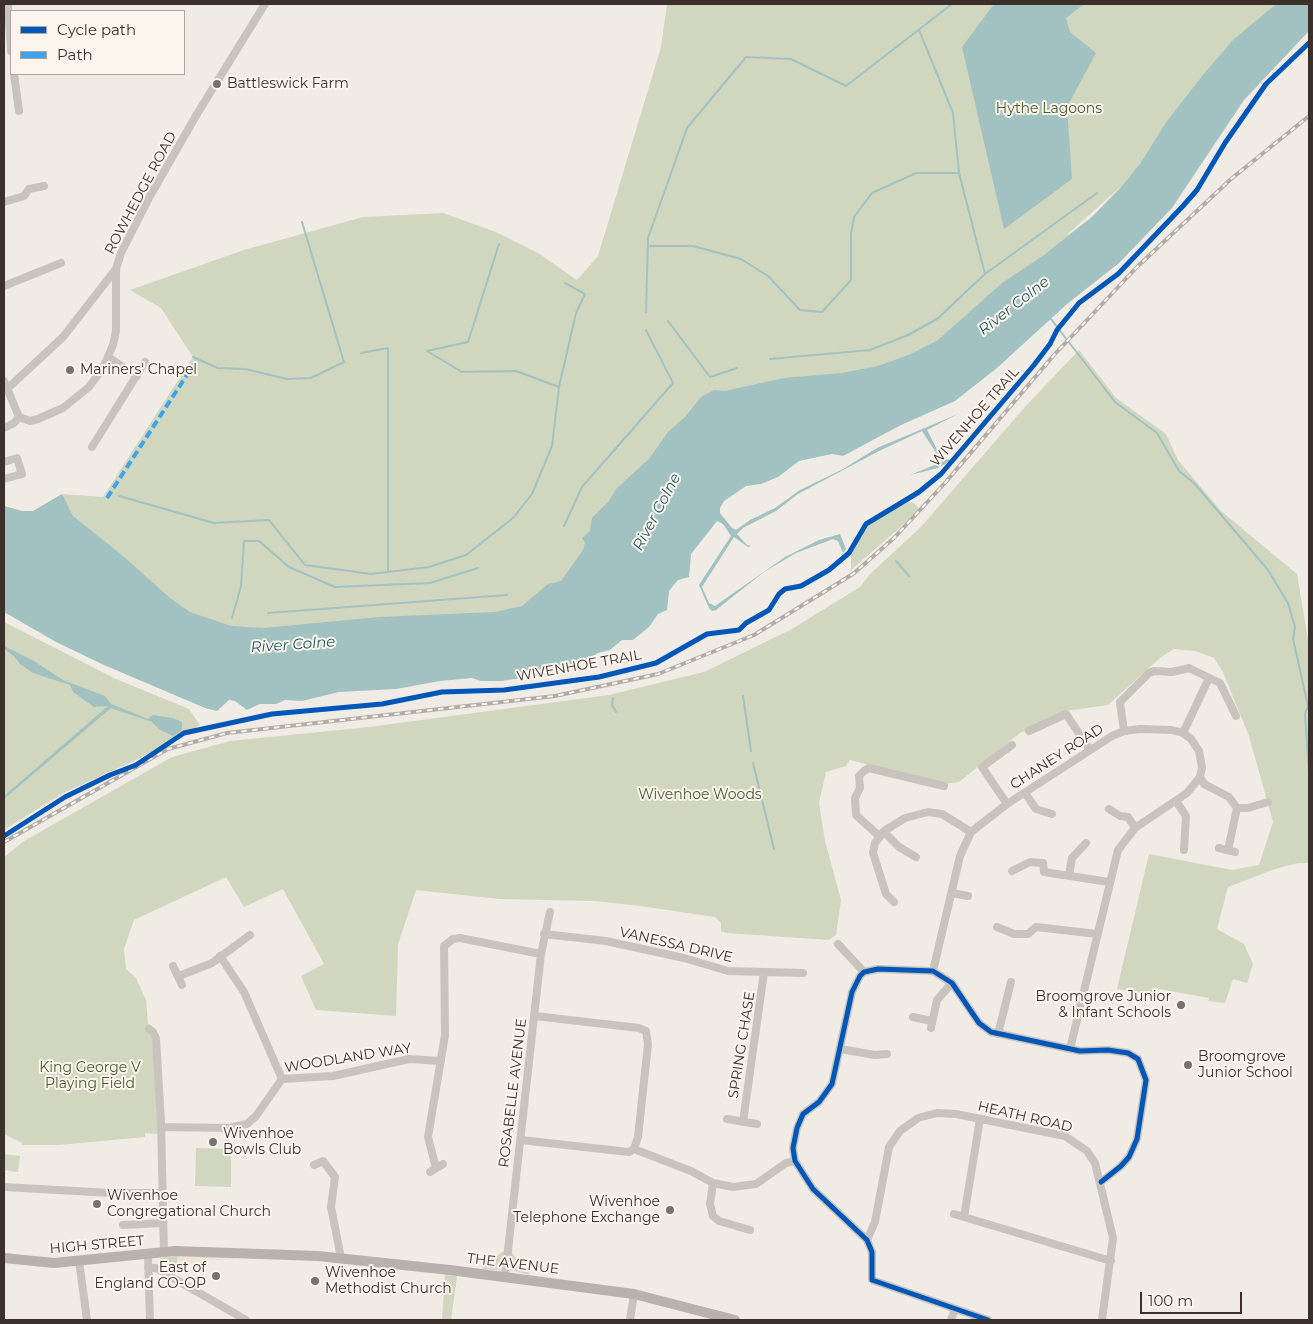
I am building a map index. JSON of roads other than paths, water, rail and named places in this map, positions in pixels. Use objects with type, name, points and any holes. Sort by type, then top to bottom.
[{"type":"main road","name":"THE AVENUE","points":[[164,1252],[213,1251],[341,1258],[505,1277],[634,1294],[735,1320]]},
{"type":"main road","name":"HIGH STREET","points":[[4,1258],[43,1263],[164,1252]]},
{"type":"street","points":[[8,4],[10,35]]},
{"type":"street","name":"ROWHEDGE ROAD","points":[[19,417],[30,420],[38,419],[63,408],[89,387],[108,357],[116,331],[116,269],[121,253],[150,196],[265,4]]},
{"type":"street","points":[[14,75],[19,111]]},
{"type":"street","points":[[4,202],[24,196],[29,188],[44,186]]},
{"type":"street","points":[[4,286],[61,263]]},
{"type":"street","points":[[4,428],[19,417],[5,385],[63,337],[116,269]]},
{"type":"street","points":[[108,357],[137,376]]},
{"type":"street","points":[[92,447],[146,362]]},
{"type":"street","points":[[4,462],[17,458],[22,474],[4,480]]},
{"type":"street","points":[[1124,731],[1120,702],[1149,672],[1158,670],[1172,672],[1185,667],[1220,683],[1236,716]]},
{"type":"street","points":[[1070,1049],[1118,850],[1135,828],[1176,801],[1193,787],[1200,777],[1202,768],[1200,751],[1191,739],[1183,733],[1209,678]]},
{"type":"street","points":[[1030,732],[1066,714],[1090,750]]},
{"type":"street","name":"CHANEY ROAD","points":[[933,971],[960,856],[971,832],[1007,804],[1090,750],[1124,731],[1166,729],[1183,733]]},
{"type":"street","points":[[1007,804],[982,767],[1012,745]]},
{"type":"street","points":[[916,857],[899,847],[856,815],[854,798],[860,788],[859,776],[869,768],[944,786]]},
{"type":"street","points":[[1200,777],[1204,784],[1229,797],[1236,808],[1231,851],[1219,848]]},
{"type":"street","points":[[1025,793],[1036,809],[1052,814]]},
{"type":"street","points":[[1176,801],[1186,816],[1184,850]]},
{"type":"street","points":[[1236,808],[1248,808],[1268,802]]},
{"type":"street","points":[[1110,809],[1120,816],[1128,817],[1135,828]]},
{"type":"street","points":[[894,902],[886,894],[873,853],[881,834],[905,818],[928,812],[942,814],[971,832]]},
{"type":"street","points":[[1069,875],[1072,858],[1086,843]]},
{"type":"street","points":[[1012,870],[1030,862],[1043,863],[1044,872],[1109,882]]},
{"type":"street","points":[[952,893],[968,896]]},
{"type":"street","name":"ROSABELLE AVENUE","points":[[505,1277],[535,1016],[540,954],[550,912]]},
{"type":"street","points":[[997,927],[1014,934],[1028,934],[1036,927],[1098,934]]},
{"type":"street","name":"VANESSA DRIVE","points":[[544,934],[606,941],[684,958],[728,971],[803,973]]},
{"type":"street","points":[[180,976],[212,963],[250,935]]},
{"type":"street","points":[[437,1168],[428,1137],[440,1061],[445,1009],[443,953],[448,942],[460,938],[540,954]]},
{"type":"street","points":[[838,944],[864,972]]},
{"type":"street","points":[[220,956],[244,992],[282,1079]]},
{"type":"street","points":[[173,966],[180,976],[182,985]]},
{"type":"street","points":[[988,1320],[872,1280],[872,1252],[867,1240],[813,1189],[795,1161],[793,1148],[803,1114],[819,1102],[829,1089],[854,987],[864,972],[878,968],[933,971],[952,983],[979,1023],[998,1034],[1086,1052],[1108,1050],[1134,1055],[1142,1065],[1146,1075],[1135,1146],[1121,1166],[1101,1182]]},
{"type":"street","name":"SPRING CHASE","points":[[743,1122],[764,972]]},
{"type":"street","points":[[998,1034],[1011,982]]},
{"type":"street","points":[[913,1017],[931,1024],[937,1000],[952,983]]},
{"type":"street","points":[[535,1016],[638,1028],[646,1031],[648,1044],[638,1137],[634,1149]]},
{"type":"street","points":[[149,1029],[156,1038],[161,1127],[164,1252]]},
{"type":"street","points":[[840,1049],[875,1055],[887,1054]]},
{"type":"street","name":"WOODLAND WAY","points":[[161,1127],[229,1128],[247,1124],[256,1116],[282,1079],[332,1076],[410,1059],[440,1061]]},
{"type":"street","name":"HEATH ROAD","points":[[867,1240],[875,1222],[886,1154],[892,1140],[910,1122],[927,1114],[946,1113],[1070,1138],[1092,1156],[1101,1182],[1113,1238],[1102,1320]]},
{"type":"street","points":[[727,1119],[757,1124]]},
{"type":"street","points":[[964,1217],[980,1119]]},
{"type":"street","points":[[521,1140],[623,1152],[634,1149],[725,1187],[746,1187],[763,1181],[786,1164],[795,1161]]},
{"type":"street","points":[[314,1165],[325,1159],[336,1177],[331,1207],[341,1258]]},
{"type":"street","points":[[712,1183],[710,1204],[713,1216],[719,1221],[750,1230]]},
{"type":"street","points":[[4,1187],[111,1193],[162,1193]]},
{"type":"street","points":[[954,1214],[1111,1261]]},
{"type":"street","points":[[122,1225],[162,1223]]},
{"type":"street","points":[[739,1237],[741,1228]]},
{"type":"street","points":[[148,1254],[150,1320]]},
{"type":"street","points":[[79,1261],[87,1320]]},
{"type":"street","points":[[148,1268],[156,1268],[246,1320]]},
{"type":"street","points":[[630,1320],[634,1294]]},
{"type":"street","points":[[951,1320],[955,1309]]},
{"type":"water","points":[[994,4],[1084,4],[1066,18],[1070,32],[1096,53],[1067,107],[1072,179],[1004,229],[962,47]]},
{"type":"water","name":"River Colne","points":[[1276,4],[1309,4],[1309,31],[1244,100],[1172,208],[1119,263],[1067,304],[997,368],[955,401],[901,425],[843,456],[832,454],[799,461],[778,477],[761,484],[746,486],[724,501],[720,508],[720,513],[732,528],[736,530],[750,520],[775,508],[800,490],[843,469],[877,448],[958,414],[927,430],[942,459],[952,460],[938,468],[910,475],[942,462],[922,431],[879,451],[798,494],[776,511],[743,528],[737,534],[747,545],[751,546],[748,547],[734,537],[702,587],[709,603],[715,606],[785,557],[819,540],[840,534],[846,549],[843,553],[838,541],[833,539],[796,553],[764,572],[716,610],[712,611],[699,585],[731,536],[723,524],[717,521],[691,554],[689,577],[678,580],[669,591],[667,610],[658,614],[649,627],[633,640],[622,640],[610,650],[598,653],[571,668],[502,681],[481,681],[472,678],[440,681],[396,689],[339,692],[302,701],[285,700],[276,704],[260,704],[247,710],[235,701],[229,700],[217,711],[205,708],[104,665],[56,642],[4,612],[4,506],[22,511],[33,511],[62,494],[73,516],[123,556],[170,598],[190,612],[231,626],[263,628],[379,617],[495,612],[522,606],[548,584],[561,581],[583,550],[585,543],[582,538],[590,531],[592,518],[609,501],[616,489],[649,459],[668,432],[685,417],[701,397],[714,390],[725,391],[784,378],[841,373],[878,366],[911,354],[938,340],[1002,283],[1044,255],[1092,217],[1118,191],[1140,164],[1167,121],[1233,40]]},
{"type":"water","points":[[4,646],[34,661],[63,680],[105,696],[111,704],[148,719],[153,715],[173,718],[182,722],[182,730],[173,736],[160,730],[152,722],[111,708],[4,799],[4,796],[108,706],[94,707],[73,692],[70,685],[33,673],[20,664],[14,656],[4,649]]},
{"type":"waterway","points":[[646,312],[648,238],[687,128],[746,57],[791,59],[846,86],[952,4]]},
{"type":"waterway","points":[[919,30],[953,113],[959,173]]},
{"type":"waterway","points":[[648,246],[693,246],[741,259],[768,276],[800,310],[822,312],[851,280],[851,234],[854,217],[872,193],[916,173],[959,173],[985,274],[1097,193]]},
{"type":"waterway","points":[[193,357],[218,368],[245,369],[287,379],[311,378],[344,362],[302,222]]},
{"type":"waterway","points":[[499,244],[468,342],[427,351],[462,372],[516,371],[559,387]]},
{"type":"waterway","points":[[770,359],[870,350],[908,335],[937,319],[985,274]]},
{"type":"waterway","points":[[119,496],[214,523],[269,520],[305,565],[371,574],[429,567],[466,555],[513,518],[532,494],[552,446],[559,387],[576,313],[585,294],[565,283]]},
{"type":"waterway","points":[[1051,319],[1115,402],[1157,433],[1179,471],[1194,483],[1268,570],[1288,603],[1295,627],[1293,639],[1308,706],[1305,714],[1309,773]]},
{"type":"waterway","points":[[668,321],[710,377],[737,368]]},
{"type":"waterway","points":[[564,526],[582,487],[673,383],[646,330]]},
{"type":"waterway","points":[[361,353],[388,348],[388,572]]},
{"type":"waterway","points":[[232,618],[241,586],[244,541],[259,541],[289,567],[335,587],[430,583],[478,568]]},
{"type":"waterway","points":[[896,561],[909,576]]},
{"type":"waterway","points":[[268,613],[507,595]]},
{"type":"waterway","points":[[743,696],[751,751]]},
{"type":"waterway","points":[[613,698],[612,705],[616,712]]},
{"type":"waterway","points":[[753,763],[774,849]]},
{"type":"railway","points":[[4,842],[168,749],[227,733],[555,696],[658,674],[754,635],[853,574],[894,538],[945,483],[1054,355],[1138,266],[1231,179],[1309,116]]},
{"type":"place","name":"Battleswick Farm","points":[[217,84]]},
{"type":"place","name":"Mariners' Chapel","points":[[70,370]]},
{"type":"place","name":"Broomgrove Junior & Infant Schools","points":[[1181,1005]]},
{"type":"place","name":"Broomgrove Junior School","points":[[1188,1065]]},
{"type":"place","name":"Wivenhoe Bowls Club","points":[[213,1142]]},
{"type":"place","name":"Wivenhoe Congregational Church","points":[[97,1204]]},
{"type":"place","name":"Wivenhoe Telephone Exchange","points":[[670,1210]]},
{"type":"place","name":"East of England CO-OP","points":[[216,1276]]},
{"type":"place","name":"Wivenhoe Methodist Church","points":[[315,1281]]},
{"type":"park label","name":"Hythe Lagoons","points":[[1049,109]]},
{"type":"park label","name":"Wivenhoe Woods","points":[[700,795]]},
{"type":"park label","name":"King George V Playing Field","points":[[90,1076]]}]
